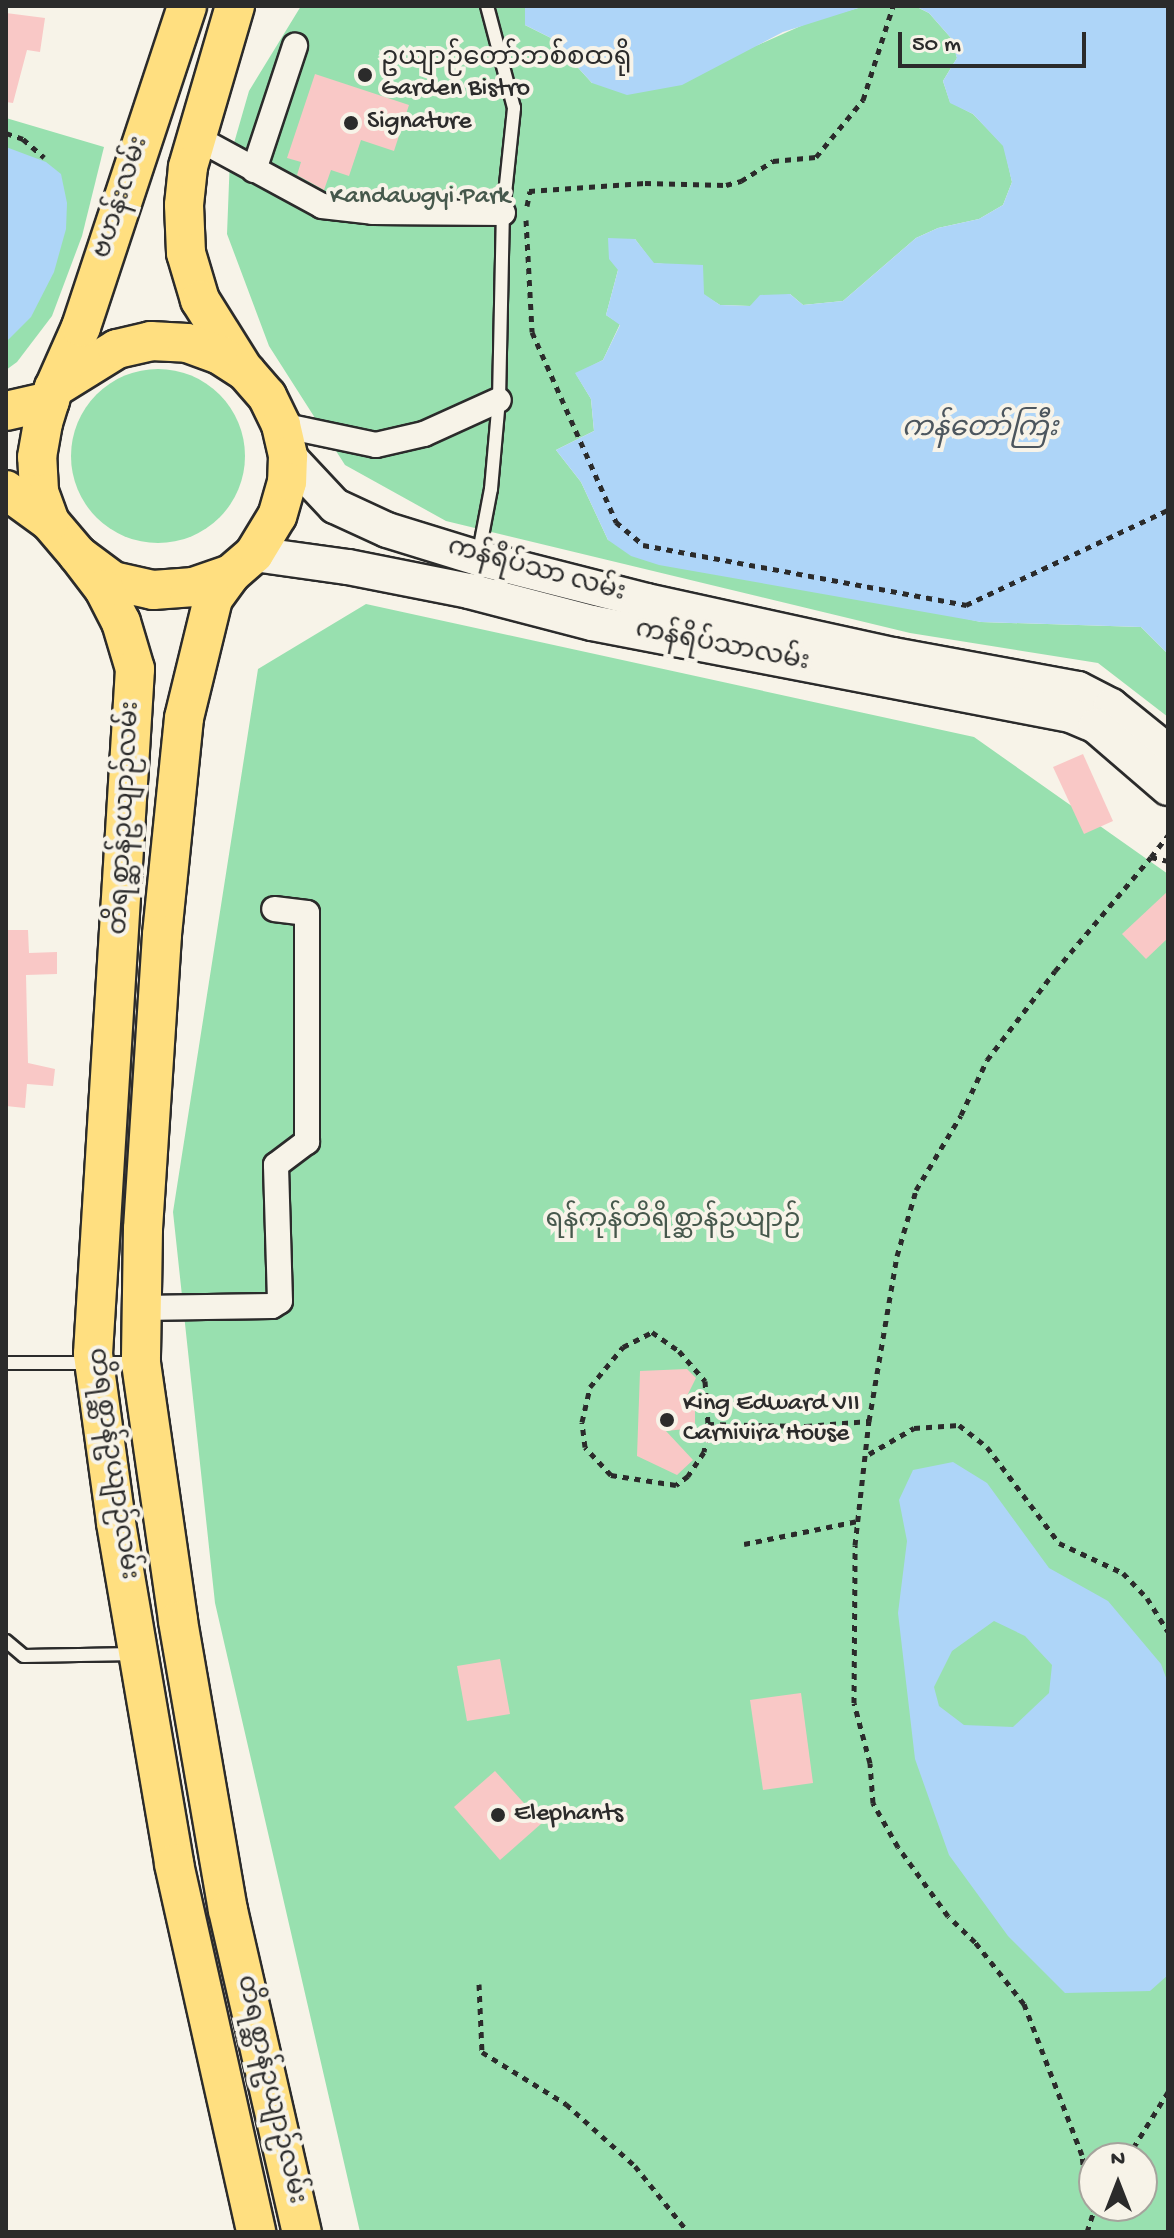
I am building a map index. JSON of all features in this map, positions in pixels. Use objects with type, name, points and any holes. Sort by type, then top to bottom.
[{"type":"main road","name":"ဗဟန်းလမ်း","points":[[52,394],[81,327],[187,6]]},
{"type":"main road","name":"ဗဟန်းလမ်း","points":[[235,6],[197,138],[184,205],[186,253],[200,300],[246,372]]},
{"type":"main road","points":[[6,411],[52,394],[117,349],[151,341],[187,343],[220,355],[246,372],[267,396],[284,440],[287,482],[277,516],[242,564],[194,587],[153,590],[113,581],[78,555],[50,522],[6,490]]},
{"type":"main road","points":[[50,522],[39,491],[37,457],[52,394]]},
{"type":"main road","name":"ကန်ရိပ်သာ လမ်း","points":[[284,440],[335,506],[473,574],[694,611],[893,655],[1078,689],[1111,706],[1168,752]]},
{"type":"main road","name":"တိရစ္ဆာန်ဥယျာဉ်လမ်း","points":[[78,555],[104,589],[121,622],[135,669],[100,1217],[95,1363],[174,1864],[256,2232]]},
{"type":"main road","name":"ကန်ရိပ်သာလမ်း","points":[[242,564],[473,574],[592,623],[1073,716],[1096,726],[1168,788]]},
{"type":"main road","name":"တိရစ္ဆာန်ဥယျာဉ်လမ်း","points":[[242,564],[213,599],[184,718],[161,951],[143,1229],[141,1363],[178,1621],[228,1910],[302,2232]]},
{"type":"street","points":[[254,170],[295,46]]},
{"type":"street","points":[[197,138],[322,206],[373,212],[504,202]]},
{"type":"street","points":[[284,440],[376,445],[424,434],[499,400]]},
{"type":"street","points":[[141,1308],[272,1306],[280,1301],[276,1165],[307,1142],[307,913],[274,909]]},
{"type":"lane","points":[[473,574],[491,489],[499,400],[504,202],[514,108],[487,6]]},
{"type":"lane","points":[[6,1363],[141,1363]]},
{"type":"lane","points":[[6,1641],[24,1656],[139,1653]]},
{"type":"path","points":[[504,202],[530,191],[645,183],[726,185],[741,181],[773,161],[816,157],[863,100],[893,6]]},
{"type":"path","points":[[6,133],[23,139],[44,157]]},
{"type":"path","points":[[530,191],[526,231],[532,332],[616,522],[643,545],[966,605],[1168,510]]},
{"type":"path","points":[[1078,2145],[1024,2004],[975,1942],[948,1916],[898,1847],[873,1803],[870,1763],[854,1703],[858,1521],[868,1454],[869,1421],[897,1256],[916,1190],[961,1115],[987,1060],[1055,971],[1168,835]]},
{"type":"path","points":[[1151,857],[1168,861]]},
{"type":"path","points":[[652,1332],[679,1351],[705,1381],[708,1424],[704,1452],[688,1476],[676,1485],[611,1475],[585,1447],[582,1422],[590,1387],[623,1347],[652,1332]]},
{"type":"path","points":[[708,1424],[806,1426],[869,1421]]},
{"type":"path","points":[[868,1454],[914,1428],[959,1425],[987,1447],[1059,1543],[1123,1573],[1147,1598],[1168,1631]]},
{"type":"path","points":[[744,1544],[858,1521]]},
{"type":"path","points":[[479,1984],[482,2052],[566,2104],[635,2166],[688,2232]]},
{"type":"path","points":[[1137,2142],[1168,2092]]},
{"type":"green space","name":"Kandawgyi Park","points":[[301,6],[525,6],[525,25],[551,38],[592,83],[758,45],[812,21],[865,6],[915,6],[929,13],[951,38],[957,58],[943,81],[950,102],[973,114],[1004,146],[1012,182],[1003,205],[979,219],[938,228],[916,238],[843,301],[803,305],[790,294],[750,306],[720,305],[704,295],[676,265],[653,263],[635,239],[618,270],[606,315],[620,324],[603,360],[576,374],[591,399],[594,431],[556,450],[581,482],[608,540],[981,622],[1141,627],[1168,654],[1168,717],[1098,663],[910,633],[446,521],[345,465],[269,346],[227,234],[230,157],[249,91]]},
{"type":"green space","points":[[6,118],[104,147],[82,236],[52,316],[17,362],[6,370]]},
{"type":"green space","points":[[158,369],[191,376],[219,395],[238,423],[245,456],[238,489],[219,517],[191,536],[158,543],[125,536],[97,517],[78,489],[71,456],[78,423],[97,395],[125,376]]},
{"type":"green space","name":"ရန်ကုန်တိရိစ္ဆာန်ဥယျာဉ်","points":[[366,604],[974,737],[1168,874],[1168,2232],[360,2232],[215,1603],[173,1212],[258,669]]},
{"type":"water","points":[[525,6],[865,6],[783,32],[682,85],[627,95],[592,83],[551,38],[525,25]]},
{"type":"water","name":"ကန်တော်ကြီး","points":[[915,6],[1168,6],[1168,654],[1141,627],[981,622],[659,565],[631,556],[608,540],[581,482],[556,450],[594,431],[591,399],[575,373],[603,360],[620,325],[606,315],[618,270],[609,259],[608,238],[635,239],[654,263],[703,265],[704,294],[720,305],[750,306],[760,295],[790,294],[803,305],[843,301],[916,238],[938,228],[979,219],[1003,205],[1012,182],[1003,146],[973,114],[950,103],[943,81],[957,58],[951,38],[929,13]]},
{"type":"water","points":[[6,147],[46,162],[61,174],[67,203],[66,229],[54,272],[31,317],[6,342]]},
{"type":"water","points":[[953,1462],[987,1483],[1049,1568],[1108,1601],[1161,1664],[1168,1683],[1168,1975],[1150,1991],[1065,1993],[1008,1936],[949,1855],[915,1759],[898,1613],[907,1541],[899,1500],[913,1470]],"holes":[[[994,1621],[1025,1636],[1052,1665],[1049,1693],[1013,1727],[964,1725],[939,1706],[934,1687],[952,1651]]]},
{"type":"building","points":[[6,13],[45,18],[40,52],[27,50],[13,103],[6,102]]},
{"type":"building","name":"Signature","points":[[315,74],[409,105],[394,151],[361,140],[349,176],[331,170],[324,190],[297,175],[301,162],[287,158]]},
{"type":"building","points":[[1083,754],[1113,821],[1084,834],[1053,767]]},
{"type":"building","points":[[1168,891],[1168,938],[1146,959],[1122,934]]},
{"type":"building","points":[[6,930],[28,930],[29,953],[57,952],[57,974],[26,975],[28,1063],[55,1069],[53,1086],[27,1084],[25,1108],[6,1106]]},
{"type":"building","name":"King Edward VII Carnivira House","points":[[687,1369],[696,1378],[686,1398],[695,1411],[695,1428],[666,1431],[693,1460],[677,1475],[637,1456],[640,1371]]},
{"type":"building","points":[[500,1659],[510,1714],[467,1721],[457,1666]]},
{"type":"building","points":[[801,1693],[813,1783],[763,1790],[750,1700]]},
{"type":"building","name":"Elephants","points":[[495,1771],[542,1823],[500,1860],[454,1807]]},
{"type":"place","name":"ဥယျာဉ်တော်ဘစ်စထရို Garden Bistro","points":[[365,75]]},
{"type":"place","name":"Signature","points":[[351,123]]},
{"type":"place","name":"King Edward VII Carnivira House","points":[[667,1420]]},
{"type":"place","name":"Elephants","points":[[498,1815]]}]
